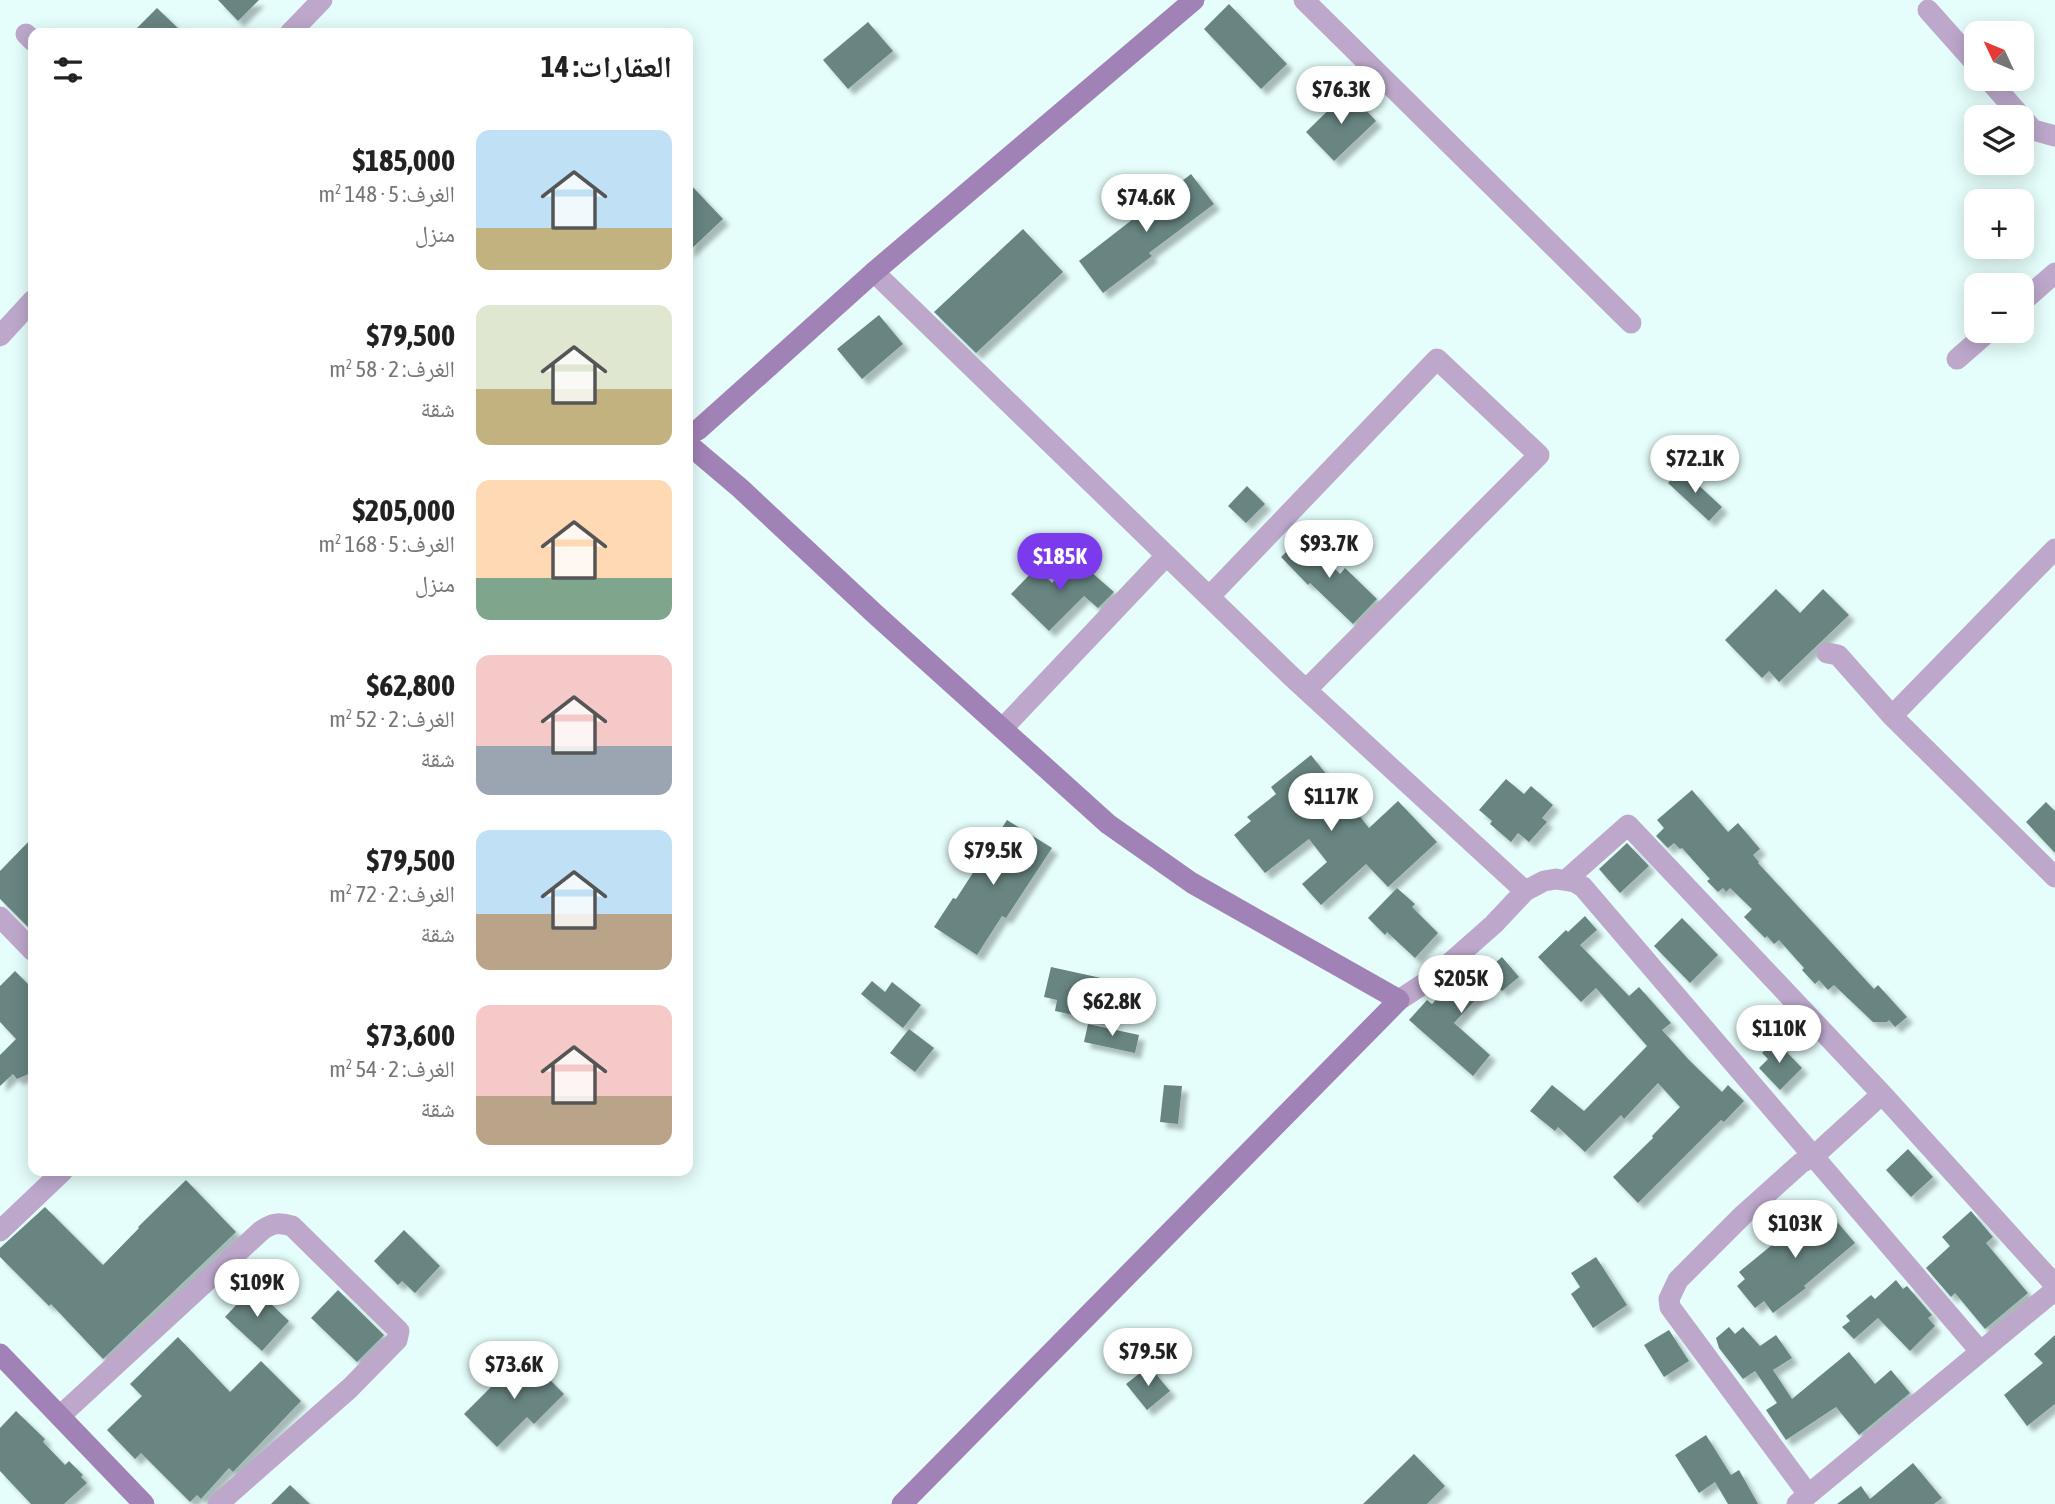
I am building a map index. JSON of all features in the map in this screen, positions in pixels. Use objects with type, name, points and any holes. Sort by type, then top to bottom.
[{"type":"street","points":[[295,28],[322,0]]},
{"type":"street","points":[[693,436],[874,272],[1194,0]]},
{"type":"street","points":[[1304,0],[1631,323]]},
{"type":"street","points":[[1928,10],[1964,50]]},
{"type":"street","points":[[1999,91],[2033,130],[2055,136]]},
{"type":"street","points":[[874,272],[1306,690],[1525,891]]},
{"type":"street","points":[[2034,292],[2055,273]]},
{"type":"street","points":[[0,336],[28,305]]},
{"type":"street","points":[[1957,359],[1975,343]]},
{"type":"street","points":[[1209,597],[1437,359],[1539,455],[1306,690]]},
{"type":"street","points":[[693,440],[740,488],[875,614],[1108,824],[1192,883],[1399,1000]]},
{"type":"street","points":[[1892,716],[2055,549]]},
{"type":"street","points":[[1003,727],[1166,556]]},
{"type":"street","points":[[1827,653],[1838,654],[1892,716],[2055,877]]},
{"type":"street","points":[[1566,880],[1628,825],[1882,1094],[2055,1288],[1802,1499],[1670,1307],[1669,1299],[1678,1280],[1743,1215],[1801,1163],[1814,1156],[1882,1094]]},
{"type":"street","points":[[902,1504],[1399,1000],[1434,977],[1494,924],[1525,891],[1544,881],[1566,880],[1583,887],[1980,1350]]},
{"type":"street","points":[[0,917],[28,946]]},
{"type":"street","points":[[0,1231],[58,1176]]},
{"type":"street","points":[[60,1416],[261,1231],[271,1224],[292,1226],[399,1331],[399,1335],[351,1388],[218,1504]]},
{"type":"street","points":[[0,1354],[144,1504]]},
{"type":"building","points":[[218,0],[259,0],[238,21]]},
{"type":"building","points":[[1229,4],[1287,64],[1261,89],[1204,29]]},
{"type":"building","points":[[157,8],[178,28],[137,28]]},
{"type":"building","points":[[868,22],[893,51],[848,89],[823,60]]},
{"type":"building","points":[[1348,91],[1376,121],[1334,161],[1306,132]]},
{"type":"building","points":[[1191,174],[1214,204],[1149,253],[1152,256],[1103,293],[1079,261]]},
{"type":"building","points":[[693,187],[723,219],[693,247]]},
{"type":"building","points":[[1023,229],[1063,272],[976,353],[934,312]]},
{"type":"building","points":[[879,315],[903,344],[862,379],[837,349]]},
{"type":"building","points":[[1681,469],[1722,507],[1709,521],[1668,483]]},
{"type":"building","points":[[1247,486],[1265,504],[1246,523],[1228,506]]},
{"type":"building","points":[[1303,536],[1340,574],[1345,568],[1377,599],[1353,624],[1310,583],[1308,585],[1281,557]]},
{"type":"building","points":[[1075,558],[1114,592],[1098,608],[1084,596],[1049,631],[1011,594],[1037,567],[1052,583]]},
{"type":"building","points":[[1776,589],[1800,613],[1823,589],[1849,615],[1779,682],[1769,671],[1762,678],[1725,640]]},
{"type":"building","points":[[1311,755],[1369,828],[1398,801],[1437,842],[1388,887],[1366,864],[1321,905],[1302,884],[1327,862],[1309,839],[1265,873],[1234,835],[1251,821],[1247,817],[1276,794],[1271,787]]},
{"type":"building","points":[[1506,779],[1524,794],[1531,786],[1553,805],[1542,818],[1547,822],[1529,842],[1518,833],[1511,842],[1490,824],[1492,821],[1479,810]]},
{"type":"building","points":[[1692,790],[1728,832],[1738,823],[1760,849],[1753,855],[1758,863],[1874,989],[1878,985],[1907,1017],[1895,1027],[1889,1020],[1873,1022],[1834,985],[1828,990],[1819,980],[1815,984],[1779,940],[1774,944],[1744,917],[1752,909],[1730,888],[1726,892],[1723,888],[1718,892],[1682,848],[1674,843],[1668,848],[1656,836],[1664,828],[1657,820]]},
{"type":"building","points":[[2046,802],[2055,811],[2055,853],[2026,822]]},
{"type":"building","points":[[1007,820],[1052,848],[1006,918],[1002,916],[977,955],[934,927],[953,898],[956,899]]},
{"type":"building","points":[[28,842],[28,927],[0,899],[0,871]]},
{"type":"building","points":[[1627,843],[1649,866],[1620,893],[1599,869]]},
{"type":"building","points":[[1397,888],[1415,904],[1412,907],[1438,933],[1415,958],[1368,918]]},
{"type":"building","points":[[1585,916],[1597,930],[1580,945],[1629,996],[1639,987],[1671,1023],[1662,1030],[1689,1060],[1722,1092],[1728,1085],[1744,1101],[1724,1122],[1721,1120],[1638,1203],[1613,1177],[1680,1107],[1658,1083],[1624,1119],[1621,1115],[1585,1152],[1558,1127],[1555,1131],[1530,1111],[1552,1085],[1584,1111],[1647,1046],[1596,988],[1581,1002],[1538,957]]},
{"type":"building","points":[[1682,918],[1718,955],[1690,983],[1654,946]]},
{"type":"building","points":[[1502,957],[1519,977],[1502,991],[1493,981],[1454,1023],[1490,1055],[1473,1076],[1409,1020],[1427,1000],[1432,1004],[1460,975],[1470,984]]},
{"type":"building","points":[[1051,967],[1110,980],[1101,1021],[1055,1011],[1057,1000],[1044,997]]},
{"type":"building","points":[[15,971],[28,984],[28,1074],[17,1079],[13,1074],[0,1086],[0,1055],[16,1039],[0,1022],[0,986]]},
{"type":"building","points":[[872,981],[885,992],[892,982],[921,1005],[903,1028],[861,994]]},
{"type":"building","points":[[1088,1024],[1139,1035],[1135,1053],[1084,1042]]},
{"type":"building","points":[[909,1029],[934,1048],[915,1072],[890,1053]]},
{"type":"building","points":[[1775,1040],[1802,1068],[1780,1090],[1759,1068],[1768,1059],[1762,1053]]},
{"type":"building","points":[[1164,1085],[1182,1086],[1178,1124],[1160,1122]]},
{"type":"building","points":[[1908,1149],[1933,1177],[1911,1197],[1886,1170]]},
{"type":"building","points":[[186,1180],[236,1232],[103,1359],[51,1304],[49,1306],[0,1257],[0,1248],[45,1207],[103,1265]]},
{"type":"building","points":[[1822,1204],[1855,1243],[1804,1286],[1806,1288],[1773,1313],[1764,1301],[1755,1308],[1737,1286],[1745,1279],[1739,1272]]},
{"type":"building","points":[[1971,1211],[1993,1237],[1986,1243],[2028,1293],[1985,1329],[1955,1293],[1951,1297],[1926,1268],[1950,1246],[1942,1237]]},
{"type":"building","points":[[404,1230],[440,1266],[415,1293],[402,1281],[398,1285],[374,1261]]},
{"type":"building","points":[[1596,1257],[1627,1305],[1593,1328],[1571,1294],[1580,1287],[1571,1273]]},
{"type":"building","points":[[1896,1280],[1903,1289],[1907,1286],[1932,1315],[1928,1318],[1935,1326],[1910,1351],[1878,1318],[1854,1339],[1842,1327],[1850,1321],[1846,1316],[1871,1295],[1875,1299]]},
{"type":"building","points":[[253,1287],[289,1321],[262,1351],[225,1317]]},
{"type":"building","points":[[338,1290],[384,1335],[357,1362],[311,1318]]},
{"type":"building","points":[[1729,1327],[1735,1334],[1743,1327],[1760,1346],[1776,1335],[1792,1358],[1773,1370],[1792,1399],[1849,1352],[1875,1384],[1891,1370],[1910,1393],[1859,1435],[1836,1407],[1786,1440],[1766,1410],[1777,1403],[1755,1371],[1743,1379],[1719,1348],[1716,1338]]},
{"type":"building","points":[[1669,1330],[1689,1361],[1664,1377],[1644,1345]]},
{"type":"building","points":[[2055,1335],[2055,1404],[2027,1426],[2004,1395],[2043,1363],[2034,1354]]},
{"type":"building","points":[[178,1337],[230,1392],[261,1361],[301,1401],[233,1472],[229,1468],[201,1499],[197,1495],[190,1502],[141,1453],[135,1459],[107,1430],[142,1396],[130,1384]]},
{"type":"building","points":[[524,1354],[564,1394],[534,1424],[527,1417],[497,1447],[464,1414]]},
{"type":"building","points":[[1149,1366],[1170,1391],[1147,1410],[1126,1384]]},
{"type":"building","points":[[16,1411],[45,1439],[43,1442],[65,1465],[69,1461],[83,1475],[81,1477],[87,1483],[64,1504],[31,1504],[0,1471],[0,1428]]},
{"type":"building","points":[[1706,1435],[1731,1475],[1739,1470],[1758,1504],[1728,1504],[1715,1482],[1699,1493],[1675,1455]]},
{"type":"building","points":[[1414,1454],[1445,1486],[1427,1504],[1363,1504]]},
{"type":"building","points":[[1913,1463],[1942,1498],[1934,1504],[1837,1504],[1861,1486],[1870,1499]]},
{"type":"building","points":[[290,1485],[310,1504],[271,1504]]}]
